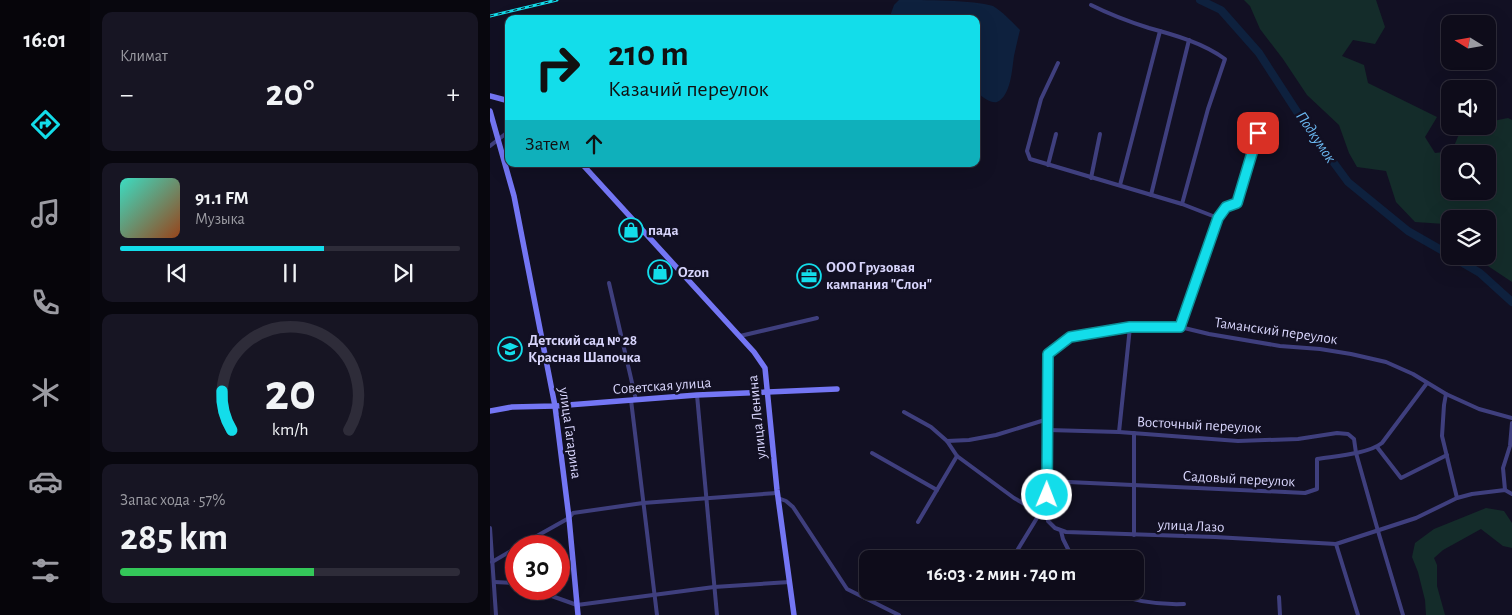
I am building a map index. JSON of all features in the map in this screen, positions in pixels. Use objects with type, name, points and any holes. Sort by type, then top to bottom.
[{"type":"street","points":[[1091,5],[1147,27],[1189,40],[1216,52],[1225,59],[1208,109],[1182,204]]},
{"type":"street","points":[[1120,186],[1160,31]]},
{"type":"street","points":[[1151,195],[1189,40]]},
{"type":"street","points":[[1058,63],[1041,99],[1027,151],[1030,159],[1182,204],[1218,218]]},
{"type":"street","points":[[490,96],[505,100]]},
{"type":"street","name":"улица Гагарина","points":[[490,110],[505,164]]},
{"type":"street","points":[[1180,327],[1218,218],[1226,207],[1237,203],[1264,116]]},
{"type":"street","points":[[490,146],[505,134]]},
{"type":"street","points":[[1048,165],[1056,134]]},
{"type":"street","points":[[1090,178],[1100,134]]},
{"type":"street","name":"улица Гагарина","points":[[506,167],[514,196],[555,406],[569,518],[578,615]]},
{"type":"street","name":"улица Ленина","points":[[585,167],[740,336],[765,368],[778,496],[794,615]]},
{"type":"street","points":[[609,283],[633,400],[657,615]]},
{"type":"street","points":[[740,336],[817,318]]},
{"type":"street","points":[[1119,432],[1130,327]]},
{"type":"street","name":"Таманский переулок","points":[[1048,419],[1048,354],[1070,337],[1130,327],[1180,327],[1280,346],[1351,354],[1386,362],[1479,409],[1512,418]]},
{"type":"street","points":[[1427,384],[1377,448],[1401,478],[1447,455]]},
{"type":"street","name":"Советская улица","points":[[490,411],[512,407],[555,406],[697,395],[837,388]]},
{"type":"street","points":[[1446,394],[1442,436],[1457,498]]},
{"type":"street","points":[[697,395],[717,615]]},
{"type":"street","points":[[904,412],[931,427],[947,441],[957,456],[1014,498],[1040,513],[1047,513]]},
{"type":"street","points":[[947,441],[969,440],[996,435],[1048,419],[1048,521],[1055,528],[1062,531],[1069,550]]},
{"type":"street","points":[[1512,423],[1510,446],[1504,459],[1503,468],[1505,490],[1512,494]]},
{"type":"street","name":"Восточный переулок","points":[[1048,430],[1119,432],[1238,441],[1298,439],[1337,433],[1348,434],[1354,439],[1356,453]]},
{"type":"street","points":[[1134,433],[1134,535]]},
{"type":"street","name":"Садовый переулок","points":[[1047,481],[1306,493],[1318,489],[1317,459],[1377,448]]},
{"type":"street","points":[[872,453],[937,490]]},
{"type":"street","points":[[1356,453],[1403,615]]},
{"type":"street","points":[[918,522],[957,456]]},
{"type":"street","name":"улица Лазо","points":[[1062,531],[1336,544],[1416,518],[1457,498],[1505,490]]},
{"type":"street","points":[[539,535],[569,518],[573,513],[643,502],[778,496],[793,507],[847,589],[899,615]]},
{"type":"street","points":[[1017,550],[1040,513]]},
{"type":"street","points":[[490,528],[496,615]]},
{"type":"street","points":[[1336,544],[1358,615]]},
{"type":"street","points":[[492,562],[505,554]]},
{"type":"street","points":[[494,582],[505,582]]},
{"type":"street","points":[[562,600],[576,605],[714,587],[790,582]]},
{"type":"street","points":[[1279,597],[1280,615]]},
{"type":"street","points":[[1134,600],[1161,604],[1184,604]]},
{"type":"green space","points":[[1244,0],[1376,0],[1385,27],[1375,44],[1353,40],[1342,56],[1364,65],[1368,83],[1437,117],[1425,137],[1435,153],[1441,152],[1441,200],[1496,200],[1496,145],[1454,145],[1459,135],[1496,135],[1496,120],[1508,118],[1512,120],[1512,282],[1487,265],[1496,265],[1496,210],[1441,210],[1441,224],[1415,222],[1396,202],[1386,171],[1357,167],[1349,153],[1339,125],[1307,95],[1260,29],[1250,6]]},
{"type":"green space","points":[[1486,508],[1504,511],[1512,523],[1512,548],[1503,546],[1481,529],[1443,550],[1434,558],[1437,565],[1437,586],[1445,615],[1426,615],[1425,600],[1412,557],[1415,543],[1434,529]]},
{"type":"water","points":[[899,0],[984,4],[993,6],[1007,17],[1020,30],[1010,82],[1002,99],[992,102],[980,95],[980,15],[890,15],[894,5]]},
{"type":"waterway","name":"Подкумок","points":[[1200,0],[1221,10],[1259,53],[1303,121],[1348,182],[1408,231],[1441,250]]},
{"type":"waterway","name":"Подкумок","points":[[1466,265],[1480,273],[1512,302]]},
{"type":"railway","points":[[490,16],[557,0]]},
{"type":"place","name":"пада","points":[[631,230]]},
{"type":"place","name":"Ozon","points":[[660,272]]},
{"type":"place","name":"ООО Грузовая кампания \"Слон\"","points":[[809,276]]},
{"type":"place","name":"Детский сад № 28 Красная Шапочка","points":[[510,349]]},
{"type":"route","points":[[1047,495],[1048,354],[1070,337],[1130,327],[1180,327],[1218,218],[1226,207],[1237,203],[1258,133]]}]
